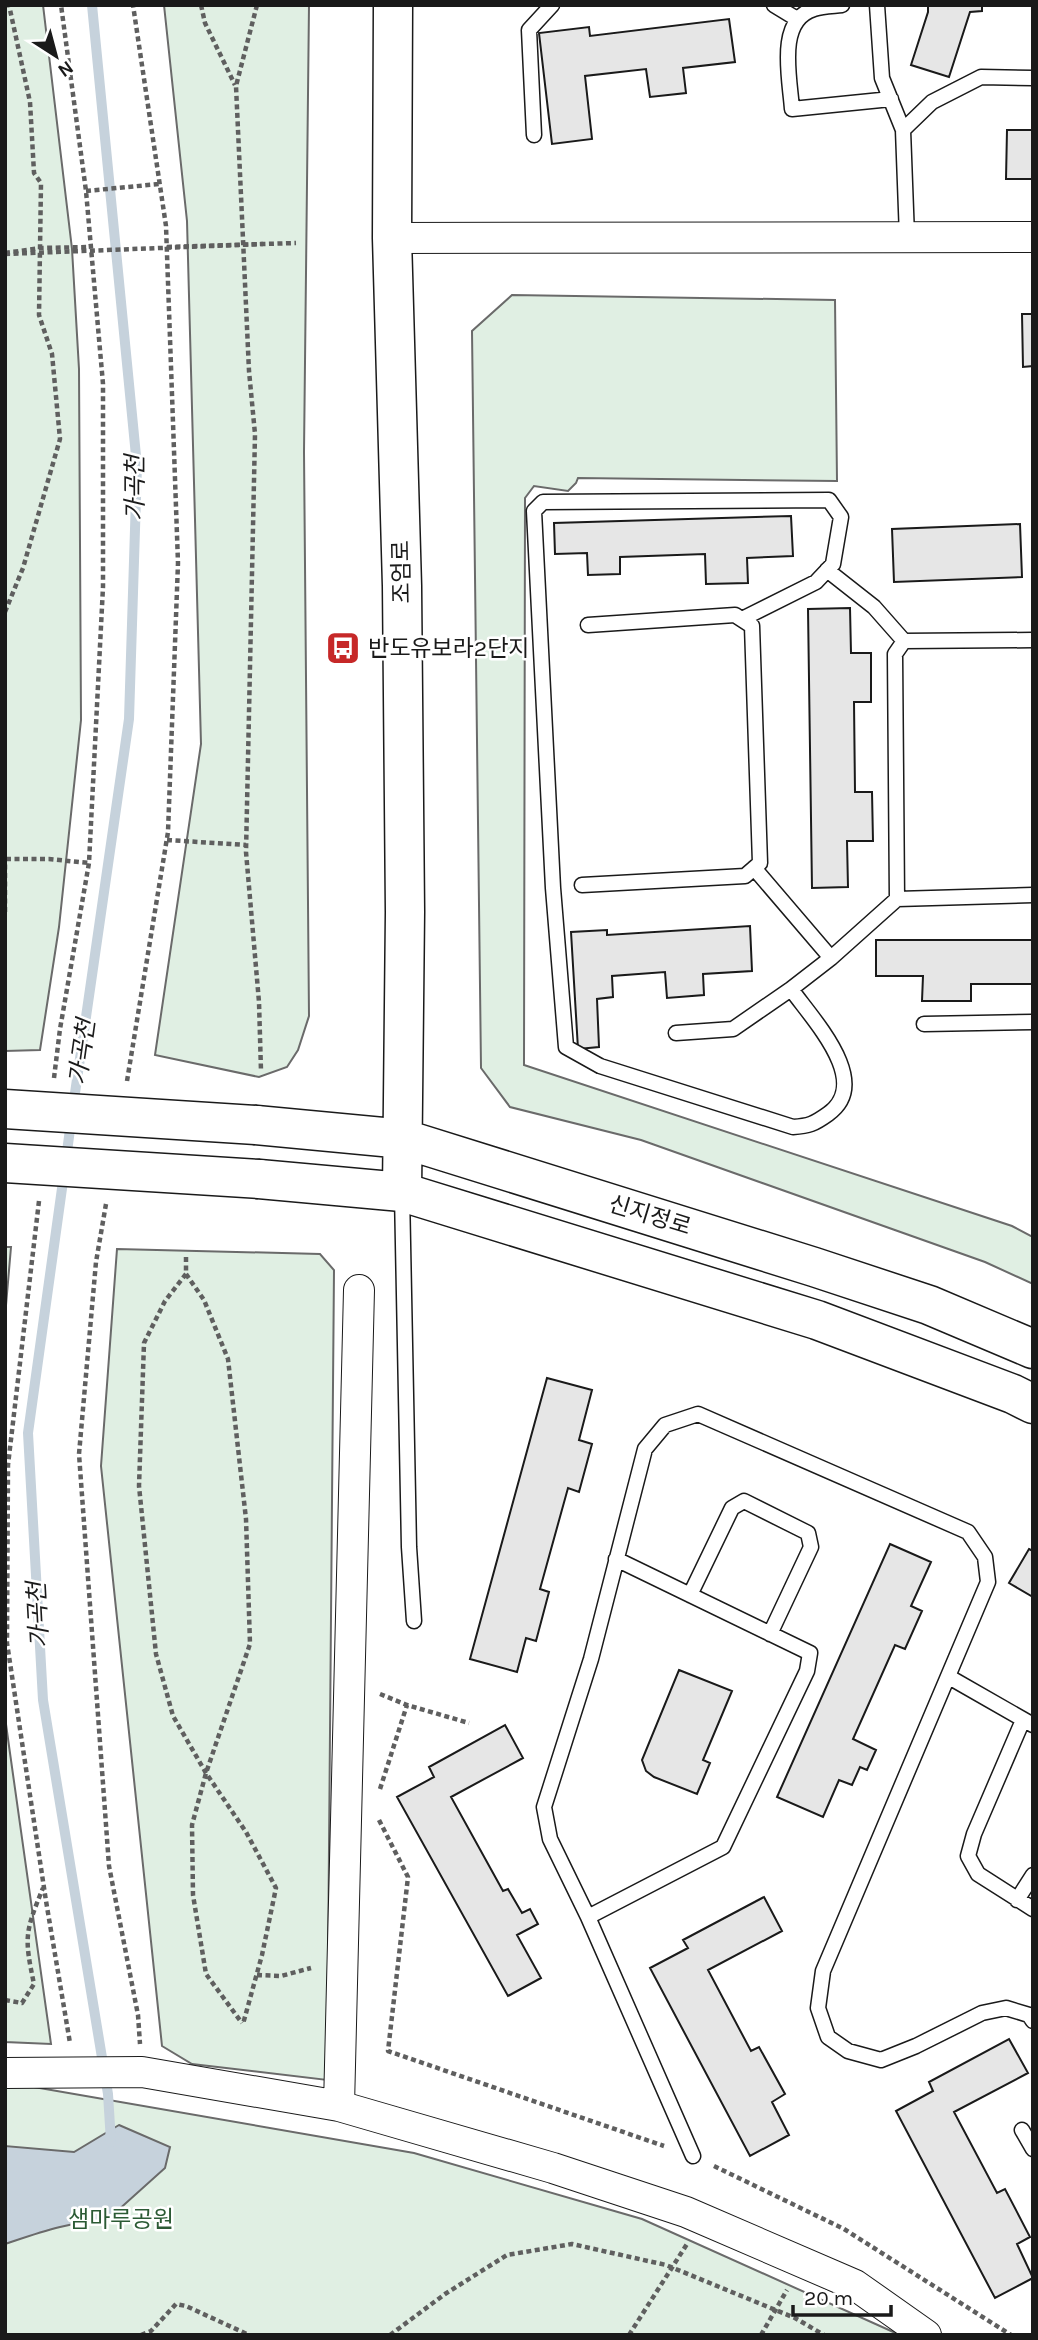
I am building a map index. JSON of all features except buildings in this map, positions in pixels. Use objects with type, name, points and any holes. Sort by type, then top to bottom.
[{"type":"street","name":"조엄로","points":[[393,5],[392,238],[402,597],[405,912],[402,1192]]},
{"type":"street","points":[[392,238],[1033,237]]},
{"type":"street","name":"신지정로","points":[[5,1109],[256,1125],[404,1139],[827,1271],[929,1306],[1033,1349]]},
{"type":"street","points":[[5,1163],[259,1179],[402,1192],[817,1320],[1033,1404]]},
{"type":"street","points":[[339,2106],[359,1290]]},
{"type":"street","points":[[5,2073],[142,2072],[339,2106],[553,2168],[703,2220],[855,2285],[926,2335]]},
{"type":"lane","points":[[534,135],[529,30],[552,5]]},
{"type":"lane","points":[[774,5],[797,19]]},
{"type":"lane","points":[[842,5],[813,9],[797,19],[787,40],[792,109],[891,99]]},
{"type":"lane","points":[[877,5],[882,78],[903,130],[907,237]]},
{"type":"lane","points":[[903,130],[932,102],[981,77],[1033,78]]},
{"type":"lane","points":[[742,619],[816,582],[833,564],[841,517],[829,500],[544,502],[534,512],[552,874],[566,1047],[600,1066],[793,1127],[809,1126],[838,1107],[845,1090],[843,1072],[836,1052],[791,989]]},
{"type":"lane","points":[[827,570],[874,607],[904,641],[1033,640]]},
{"type":"lane","points":[[582,885],[745,876],[760,863],[752,626],[735,615],[588,625]]},
{"type":"lane","points":[[897,899],[895,654],[904,641]]},
{"type":"lane","points":[[754,868],[831,958]]},
{"type":"lane","points":[[676,1033],[733,1029],[831,958],[897,899],[1033,895]]},
{"type":"lane","points":[[924,1024],[1033,1022]]},
{"type":"lane","points":[[402,1192],[409,1547],[414,1620]]},
{"type":"lane","points":[[693,2156],[588,1917],[550,1839],[544,1807],[590,1659],[645,1449],[665,1425],[698,1414],[968,1532],[985,1557],[988,1582],[824,1971],[818,2008],[828,2037],[848,2051],[881,2060],[982,2014],[1006,2008],[1029,2015],[1033,2021]]},
{"type":"lane","points":[[690,1595],[733,1508],[744,1501],[808,1533],[811,1547],[770,1634]]},
{"type":"lane","points":[[588,1917],[723,1847],[807,1671],[810,1653],[616,1559]]},
{"type":"lane","points":[[949,1677],[1028,1723],[974,1834],[968,1856],[978,1874],[1033,1909]]},
{"type":"lane","points":[[1017,1900],[1033,1875]]},
{"type":"lane","points":[[1022,2130],[1033,2149]]},
{"type":"path","points":[[5,612],[23,568],[60,439],[52,354],[39,315],[41,183],[34,173],[30,102],[9,5]]},
{"type":"path","points":[[61,5],[86,191],[159,184]]},
{"type":"path","points":[[125,1093],[167,840],[178,563],[166,226],[133,5]]},
{"type":"path","points":[[201,5],[205,23],[236,86]]},
{"type":"path","points":[[257,5],[236,86],[248,371],[255,434],[246,845],[259,1002],[261,1071]]},
{"type":"path","points":[[5,254],[296,243]]},
{"type":"path","points":[[167,247],[263,244]]},
{"type":"path","points":[[5,254],[41,248],[90,247]]},
{"type":"path","points":[[167,840],[246,845]]},
{"type":"path","points":[[5,912],[5,858],[89,863]]},
{"type":"path","points":[[107,1197],[96,1262],[79,1454],[109,1866],[138,2015],[142,2072]]},
{"type":"path","points":[[186,1257],[186,1274],[204,1300],[228,1359],[246,1519],[250,1644],[206,1773],[192,1825],[193,1895],[206,1975],[243,2024],[276,1888],[246,1832],[206,1773],[173,1716],[156,1654],[139,1486],[144,1343],[165,1301],[186,1274]]},
{"type":"path","points":[[5,1477],[8,1465]]},
{"type":"path","points":[[349,1681],[407,1705],[469,1723]]},
{"type":"path","points":[[378,1797],[407,1705]]},
{"type":"path","points":[[374,1810],[408,1877],[388,2051],[693,2156],[844,2229],[1011,2335]]},
{"type":"path","points":[[5,2000],[22,2003],[34,1984],[26,1949],[27,1927],[43,1886]]},
{"type":"path","points":[[257,1975],[281,1976],[343,1960]]},
{"type":"path","points":[[629,2335],[703,2220]]},
{"type":"path","points":[[390,2335],[445,2294],[507,2255],[572,2244],[671,2267],[776,2311],[824,2335]]},
{"type":"path","points":[[761,2335],[802,2262]]},
{"type":"path","points":[[141,2335],[151,2331],[176,2304],[249,2335]]},
{"type":"green space","points":[[5,5],[43,5],[72,249],[79,369],[81,720],[59,927],[40,1050],[5,1051]]},
{"type":"green space","points":[[164,5],[309,5],[304,452],[309,1016],[298,1050],[287,1067],[259,1077],[155,1055],[201,744],[187,221]]},
{"type":"green space","points":[[512,295],[835,300],[837,481],[578,478],[568,491],[534,486],[525,498],[524,1065],[1012,1226],[1033,1237],[1033,1284],[985,1262],[641,1140],[510,1107],[481,1068],[472,331]]},
{"type":"green space","points":[[5,1247],[11,1247],[5,1317]]},
{"type":"green space","points":[[117,1249],[320,1254],[334,1270],[327,2080],[192,2064],[162,2046],[101,1466]]},
{"type":"green space","points":[[5,1717],[9,1746],[51,2044],[5,2042]]},
{"type":"green space","name":"샘마루공원","points":[[5,2082],[414,2153],[642,2219],[900,2335],[5,2335]]},
{"type":"shaded area","points":[[119,2125],[170,2147],[165,2168],[106,2221],[67,2225],[5,2244],[5,2146],[74,2152]]},
{"type":"waterway","name":"가곡천","points":[[73,1107],[129,719],[137,466],[92,5]]},
{"type":"waterway","name":"가곡천","points":[[66,1159],[71,1122]]},
{"type":"waterway","name":"가곡천","points":[[64,1174],[28,1433],[43,1700],[108,2094],[111,2142]]},
{"type":"place","name":"반도유보라2단지","points":[[343,648]]}]
